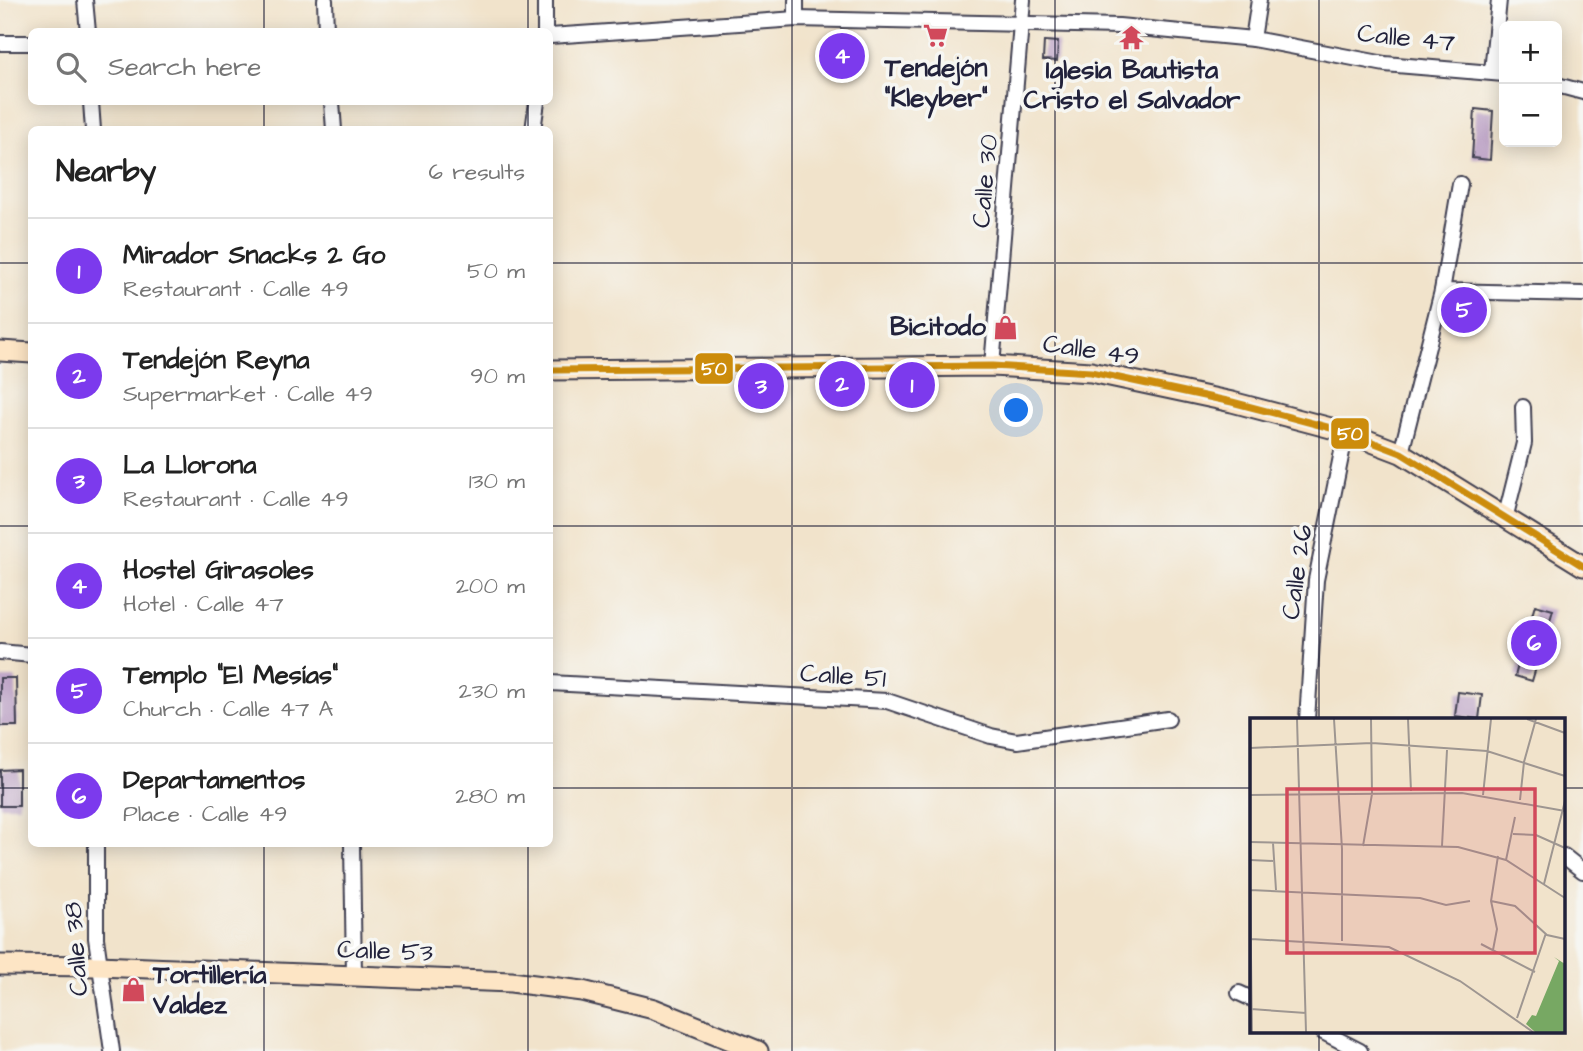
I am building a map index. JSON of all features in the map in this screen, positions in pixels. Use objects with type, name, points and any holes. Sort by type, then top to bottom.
[{"type":"street","points":[[85,0],[88,28]]},
{"type":"street","points":[[325,0],[326,28]]},
{"type":"street","points":[[545,0],[545,28]]},
{"type":"street","points":[[796,0],[796,19]]},
{"type":"street","name":"Calle 30","points":[[992,366],[1023,0]]},
{"type":"street","points":[[1253,39],[1259,0]]},
{"type":"street","points":[[1498,73],[1499,0]]},
{"type":"street","name":"Calle 47","points":[[553,36],[796,19],[1022,26],[1119,26],[1253,39],[1385,64],[1498,73]]},
{"type":"street","points":[[0,43],[28,43]]},
{"type":"street","points":[[1562,86],[1583,92]]},
{"type":"street","points":[[91,105],[93,126]]},
{"type":"street","points":[[332,105],[334,126]]},
{"type":"street","points":[[534,126],[537,105]]},
{"type":"street","points":[[1401,453],[1443,291],[1460,184]]},
{"type":"street","points":[[1443,291],[1583,293]]},
{"type":"street","points":[[0,351],[28,353]]},
{"type":"street","name":"Calle 49","points":[[553,370],[992,366],[1091,372],[1232,401],[1346,432],[1401,453],[1583,566]]},
{"type":"street","points":[[1505,519],[1524,443],[1523,407]]},
{"type":"street","name":"Calle 26","points":[[1308,718],[1316,580],[1346,432]]},
{"type":"street","points":[[0,653],[28,655]]},
{"type":"street","name":"Calle 51","points":[[553,683],[887,701],[991,736],[1017,741],[1168,719]]},
{"type":"street","name":"Calle 38","points":[[96,847],[99,966],[112,1051]]},
{"type":"street","points":[[352,847],[354,976]]},
{"type":"street","points":[[1566,858],[1583,871]]},
{"type":"street","name":"Calle 53","points":[[0,965],[99,966],[511,982],[582,991],[654,1009],[758,1051]]},
{"type":"street","points":[[1327,1034],[1360,1051]]},
{"type":"building","points":[[1044,41],[1058,42],[1057,61],[1043,60]]},
{"type":"building","points":[[1475,109],[1493,111],[1490,160],[1472,158]]},
{"type":"building","points":[[1535,605],[1553,610],[1532,681],[1515,676]]},
{"type":"building","points":[[0,678],[16,678],[17,726],[0,726]]},
{"type":"building","points":[[1458,692],[1482,695],[1479,718],[1455,716]]},
{"type":"building","points":[[19,769],[19,806],[0,806],[0,770]]},
{"type":"transit line","name":"50","points":[[553,370],[992,366],[1091,372],[1232,402],[1346,432],[1401,453],[1583,566]]},
{"type":"place","name":"Tendejón \"Kleyber\"","points":[[936,36]]},
{"type":"place","name":"Iglesia Bautista Cristo el Salvador","points":[[1132,38]]},
{"type":"place","name":"Hostel Girasoles","points":[[842,56]]},
{"type":"place","name":"Templo \"El Mesías\"","points":[[1464,310]]},
{"type":"place","name":"Bicitodo","points":[[1006,327]]},
{"type":"place","name":"Tendejón Reyna","points":[[842,384]]},
{"type":"place","name":"Mirador Snacks 2 Go","points":[[912,385]]},
{"type":"place","name":"La Llorona","points":[[761,386]]},
{"type":"place","name":"Departamentos","points":[[1534,643]]},
{"type":"place","name":"Tortillería Valdez","points":[[133,990]]}]
